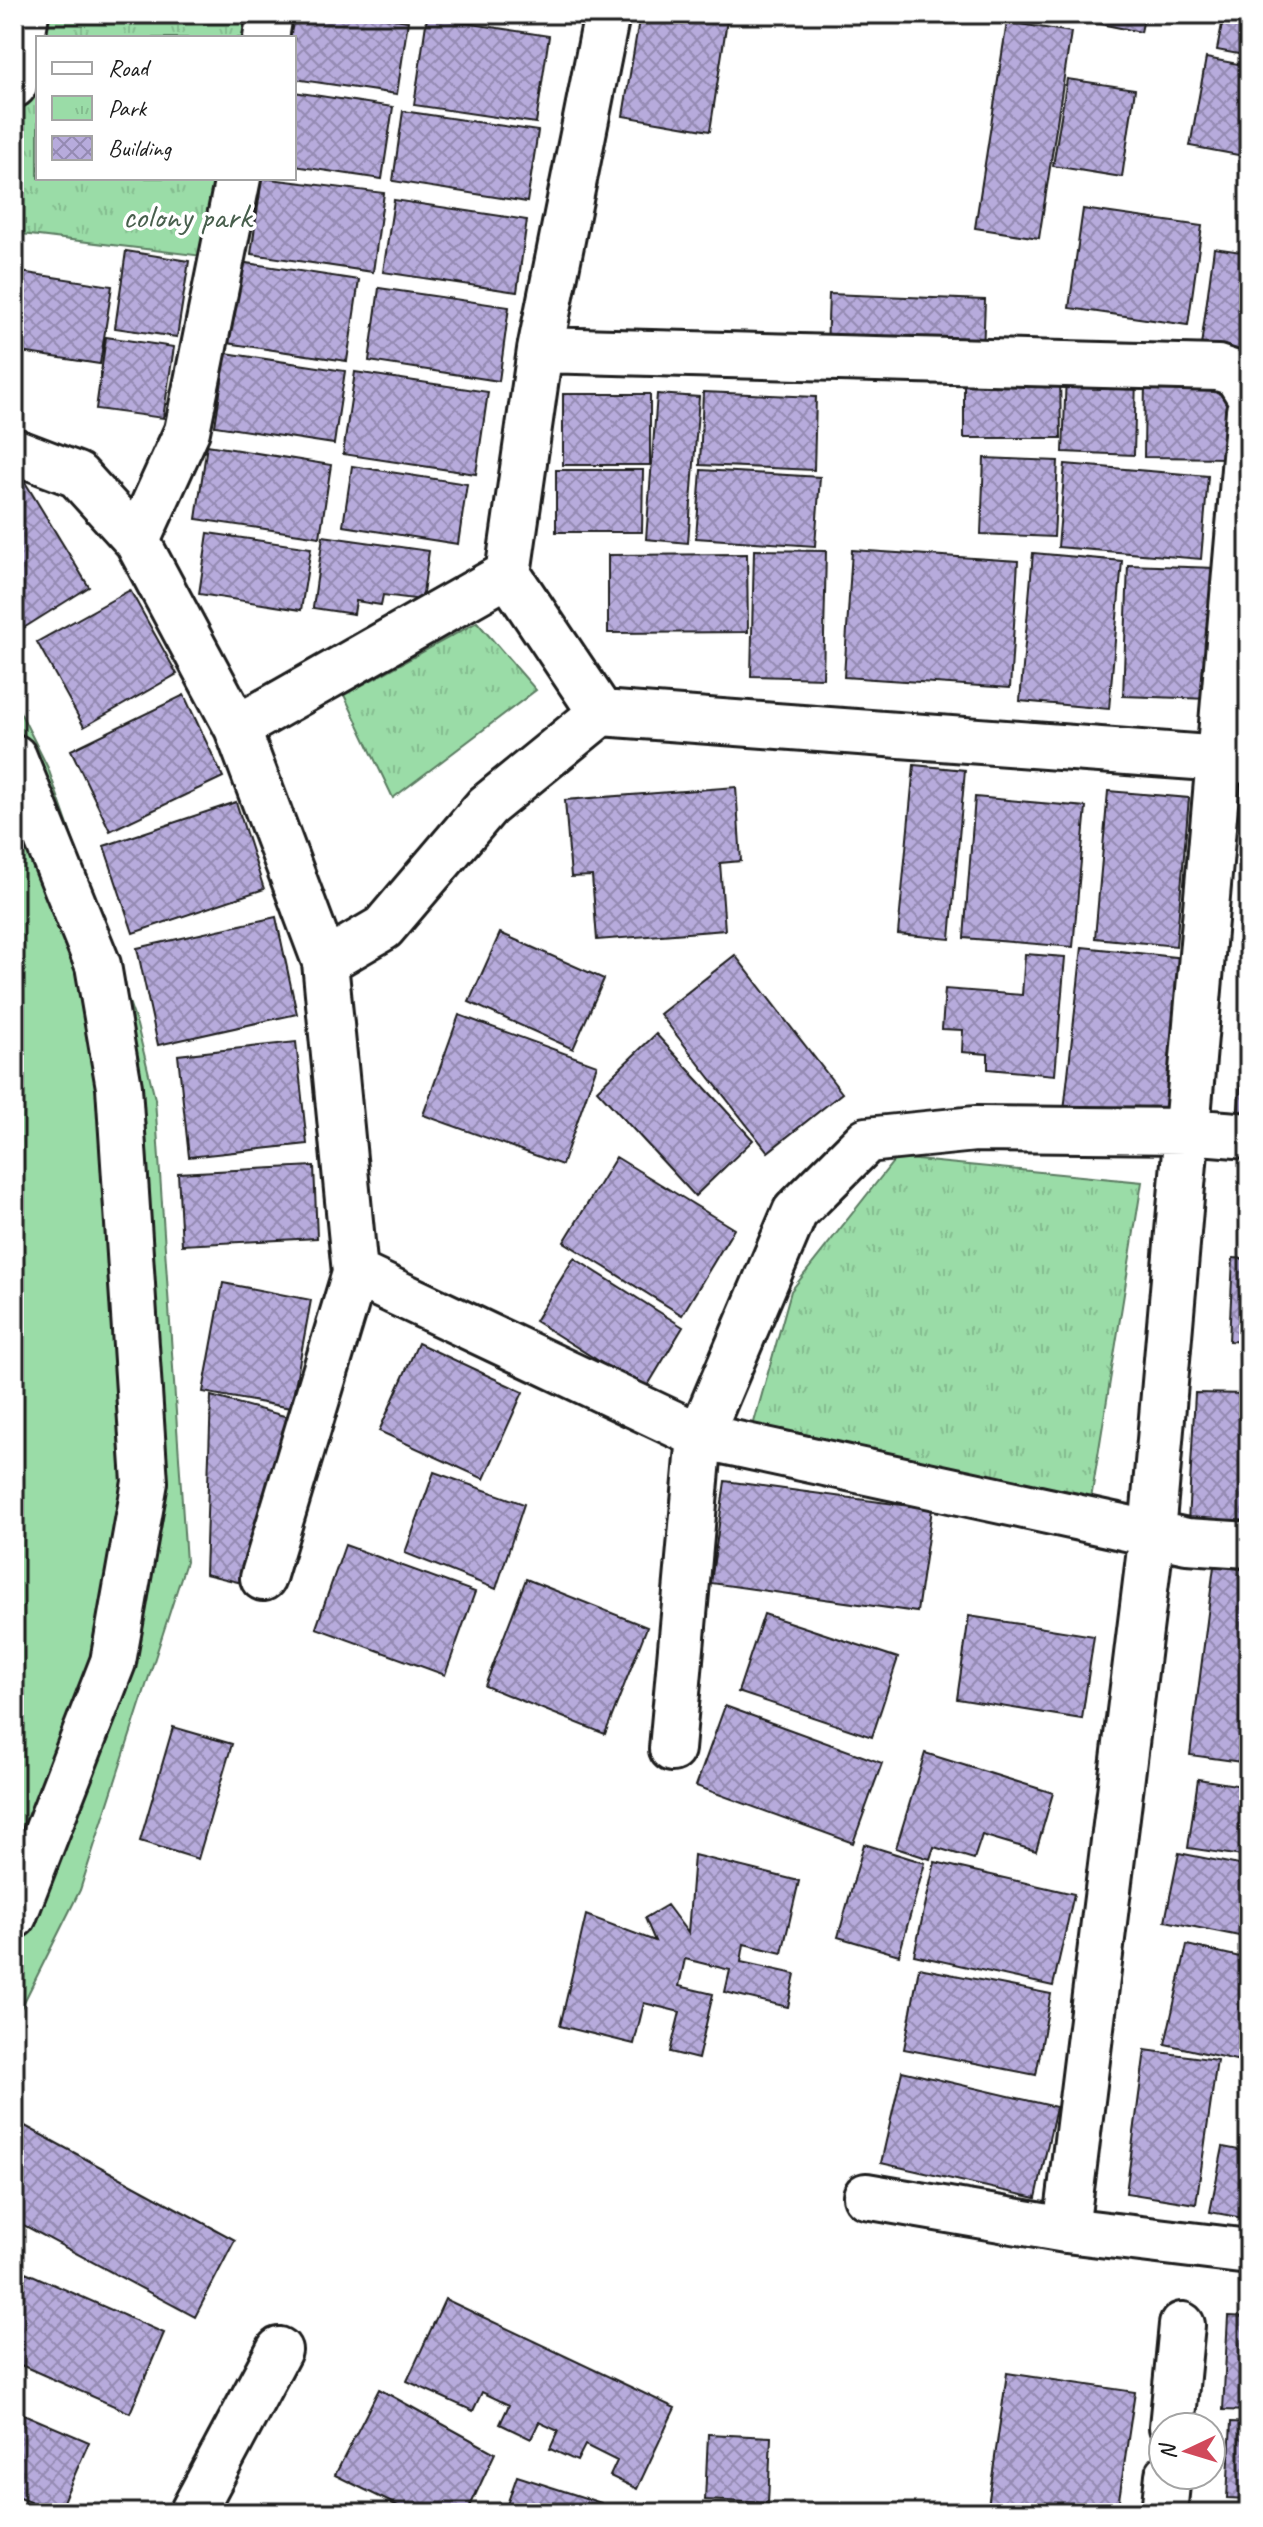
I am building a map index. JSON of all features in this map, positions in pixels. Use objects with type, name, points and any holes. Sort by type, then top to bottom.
[{"type":"street","points":[[14,85],[26,14]]},
{"type":"street","points":[[266,36],[270,14]]},
{"type":"street","points":[[601,713],[508,574],[540,350],[607,14]]},
{"type":"street","points":[[137,541],[187,431],[238,180]]},
{"type":"street","points":[[540,350],[1218,368],[1236,374],[1249,395]]},
{"type":"street","points":[[1066,2230],[1152,1533],[1187,1131],[1235,760],[1249,411]]},
{"type":"street","points":[[14,451],[77,475],[137,541],[237,728],[325,962],[355,1273],[263,1578]]},
{"type":"street","points":[[237,728],[508,574]]},
{"type":"street","points":[[325,962],[383,928],[487,806],[601,713],[1235,760]]},
{"type":"street","points":[[14,757],[98,965],[119,1087],[145,1482],[113,1662],[14,1916]]},
{"type":"street","points":[[672,1749],[700,1436],[795,1212],[867,1140],[975,1129],[1187,1131],[1249,1136]]},
{"type":"street","points":[[355,1273],[700,1436],[1187,1541],[1249,1545]]},
{"type":"street","points":[[866,2196],[1066,2230],[1249,2252]]},
{"type":"street","points":[[1174,2411],[1182,2325]]},
{"type":"street","points":[[192,2513],[279,2350]]},
{"type":"street","points":[[1164,2513],[1166,2491]]},
{"type":"green space","name":"colony park","points":[[33,14],[263,14],[259,36],[36,36],[36,180],[233,180],[219,258],[14,233],[14,121]]},
{"type":"green space","points":[[477,622],[536,690],[393,798],[344,695]]},
{"type":"green space","points":[[14,700],[48,768],[137,1025],[155,1099],[186,1562],[80,1890],[14,2022]]},
{"type":"green space","points":[[896,1158],[1142,1182],[1091,1499],[753,1426],[791,1291]]},
{"type":"building","points":[[287,14],[360,14],[408,21],[397,94],[296,79],[296,36],[284,36]]},
{"type":"building","points":[[499,14],[546,14],[545,21]]},
{"type":"building","points":[[640,14],[728,14],[710,131],[623,116]]},
{"type":"building","points":[[1050,14],[1145,14],[1141,32]]},
{"type":"building","points":[[1224,14],[1249,14],[1249,56],[1217,50]]},
{"type":"building","points":[[427,17],[549,36],[536,123],[414,105]]},
{"type":"building","points":[[1007,22],[1071,32],[1039,238],[975,228]]},
{"type":"building","points":[[1206,58],[1249,66],[1249,157],[1190,146]]},
{"type":"building","points":[[1067,79],[1135,89],[1122,177],[1053,166]]},
{"type":"building","points":[[296,92],[393,107],[382,179],[296,166]]},
{"type":"building","points":[[403,111],[538,131],[527,202],[393,181]]},
{"type":"building","points":[[262,180],[384,193],[373,272],[251,254]]},
{"type":"building","points":[[394,200],[527,220],[517,292],[383,272]]},
{"type":"building","points":[[1083,209],[1202,226],[1188,325],[1069,308]]},
{"type":"building","points":[[1214,248],[1249,253],[1249,368],[1199,361]]},
{"type":"building","points":[[126,251],[189,261],[177,337],[115,328]]},
{"type":"building","points":[[226,260],[359,280],[347,361],[213,341]]},
{"type":"building","points":[[14,271],[112,286],[100,364],[14,351]]},
{"type":"building","points":[[379,288],[509,307],[499,381],[369,361]]},
{"type":"building","points":[[829,294],[985,300],[983,353],[827,348]]},
{"type":"building","points":[[106,337],[174,347],[163,418],[96,409]]},
{"type":"building","points":[[226,353],[345,371],[334,444],[215,426]]},
{"type":"building","points":[[355,372],[488,392],[476,474],[343,454]]},
{"type":"building","points":[[1060,373],[1061,438],[964,438],[964,374]]},
{"type":"building","points":[[1066,374],[1136,377],[1134,455],[1063,452]]},
{"type":"building","points":[[1145,377],[1232,379],[1232,458],[1144,457]]},
{"type":"building","points":[[703,392],[816,397],[814,470],[700,465]]},
{"type":"building","points":[[563,394],[650,394],[650,465],[563,465]]},
{"type":"building","points":[[657,394],[699,397],[688,543],[646,539]]},
{"type":"building","points":[[207,445],[331,465],[320,537],[196,519]]},
{"type":"building","points":[[984,458],[1058,461],[1054,537],[981,534]]},
{"type":"building","points":[[1065,464],[1208,476],[1201,559],[1058,547]]},
{"type":"building","points":[[352,466],[467,484],[458,544],[343,526]]},
{"type":"building","points":[[556,470],[643,470],[642,532],[556,532]]},
{"type":"building","points":[[701,470],[820,477],[815,546],[696,538]]},
{"type":"building","points":[[20,474],[89,587],[14,634],[14,478]]},
{"type":"building","points":[[208,533],[311,548],[301,610],[199,594]]},
{"type":"building","points":[[323,536],[429,551],[422,600],[383,595],[381,605],[356,601],[354,614],[313,608]]},
{"type":"building","points":[[754,550],[826,551],[823,678],[751,676]]},
{"type":"building","points":[[852,550],[1018,561],[1010,688],[844,677]]},
{"type":"building","points":[[1033,553],[1122,561],[1109,709],[1020,701]]},
{"type":"building","points":[[747,554],[748,632],[608,633],[608,555]]},
{"type":"building","points":[[1128,565],[1216,568],[1210,699],[1123,696]]},
{"type":"building","points":[[130,590],[177,674],[84,727],[37,642]]},
{"type":"building","points":[[184,695],[223,777],[110,831],[71,750]]},
{"type":"building","points":[[914,765],[965,770],[950,939],[898,934]]},
{"type":"building","points":[[736,787],[741,861],[720,863],[725,930],[597,940],[592,876],[571,877],[565,800]]},
{"type":"building","points":[[1108,791],[1189,798],[1176,946],[1095,938]]},
{"type":"building","points":[[975,797],[1086,807],[1073,947],[964,938]]},
{"type":"building","points":[[236,802],[264,889],[133,933],[104,846]]},
{"type":"building","points":[[276,917],[297,1014],[158,1045],[137,948]]},
{"type":"building","points":[[500,933],[604,979],[573,1049],[469,1002]]},
{"type":"building","points":[[1082,947],[1184,958],[1166,1122],[1064,1111]]},
{"type":"building","points":[[1025,954],[1065,957],[1055,1075],[988,1069],[988,1054],[962,1052],[963,1030],[942,1029],[945,989],[1022,995]]},
{"type":"building","points":[[735,955],[842,1093],[768,1152],[660,1014]]},
{"type":"building","points":[[1249,995],[1249,1121],[1237,1120]]},
{"type":"building","points":[[459,1015],[597,1065],[562,1165],[423,1115]]},
{"type":"building","points":[[656,1034],[753,1140],[695,1196],[597,1090]]},
{"type":"building","points":[[296,1042],[307,1144],[189,1157],[178,1055]]},
{"type":"building","points":[[616,1157],[734,1229],[682,1315],[564,1242]]},
{"type":"building","points":[[314,1166],[317,1238],[182,1245],[178,1173]]},
{"type":"building","points":[[574,1258],[683,1327],[645,1390],[535,1321]]},
{"type":"building","points":[[1233,1258],[1249,1259],[1249,1342],[1229,1341]]},
{"type":"building","points":[[223,1283],[311,1300],[291,1408],[203,1392]]},
{"type":"building","points":[[418,1343],[523,1392],[484,1479],[379,1431]]},
{"type":"building","points":[[1195,1393],[1249,1394],[1249,1538],[1187,1541]]},
{"type":"building","points":[[211,1396],[288,1417],[242,1583],[205,1574]]},
{"type":"building","points":[[434,1472],[524,1504],[496,1589],[405,1553]]},
{"type":"building","points":[[725,1481],[932,1509],[917,1612],[711,1583]]},
{"type":"building","points":[[345,1545],[475,1592],[445,1675],[316,1628]]},
{"type":"building","points":[[1214,1566],[1249,1570],[1249,1763],[1190,1755]]},
{"type":"building","points":[[526,1579],[647,1627],[605,1734],[485,1686]]},
{"type":"building","points":[[764,1614],[898,1658],[872,1737],[738,1692]]},
{"type":"building","points":[[969,1616],[1094,1636],[1082,1719],[957,1699]]},
{"type":"building","points":[[725,1706],[882,1763],[853,1843],[696,1786]]},
{"type":"building","points":[[173,1727],[232,1744],[198,1859],[140,1841]]},
{"type":"building","points":[[925,1753],[1053,1793],[1036,1851],[982,1835],[974,1859],[934,1847],[930,1859],[896,1848]]},
{"type":"building","points":[[1198,1779],[1249,1787],[1249,1857],[1188,1848]]},
{"type":"building","points":[[864,1844],[925,1863],[899,1955],[838,1937]]},
{"type":"building","points":[[1179,1853],[1249,1867],[1249,1938],[1165,1921]]},
{"type":"building","points":[[694,1855],[799,1881],[782,1953],[744,1944],[741,1962],[795,1974],[788,2007],[725,1992],[730,1970],[685,1959],[679,1986],[713,1994],[698,2059],[670,2052],[680,2012],[644,2003],[634,2044],[560,2026],[586,1915],[655,1941],[645,1918],[667,1905],[688,1933]]},
{"type":"building","points":[[935,1862],[1074,1894],[1053,1986],[914,1955]]},
{"type":"building","points":[[1187,1945],[1249,1959],[1249,2063],[1165,2044]]},
{"type":"building","points":[[919,1968],[1051,1994],[1036,2075],[904,2049]]},
{"type":"building","points":[[1145,2050],[1217,2060],[1196,2204],[1126,2193]]},
{"type":"building","points":[[902,2071],[1056,2107],[1036,2198],[881,2163]]},
{"type":"building","points":[[14,2120],[235,2240],[195,2317],[14,2220]]},
{"type":"building","points":[[1223,2147],[1249,2152],[1249,2219],[1210,2212]]},
{"type":"building","points":[[14,2267],[164,2333],[130,2413],[14,2362]]},
{"type":"building","points":[[445,2299],[675,2408],[637,2489],[610,2476],[617,2461],[585,2445],[577,2461],[550,2449],[558,2431],[539,2422],[531,2439],[500,2424],[509,2405],[482,2392],[473,2411],[407,2381]]},
{"type":"building","points":[[1228,2316],[1249,2317],[1249,2411],[1223,2410]]},
{"type":"building","points":[[1007,2373],[1135,2392],[1117,2513],[987,2513]]},
{"type":"building","points":[[379,2389],[495,2453],[467,2513],[397,2513],[400,2507],[335,2475]]},
{"type":"building","points":[[14,2410],[89,2442],[58,2513],[14,2496]]},
{"type":"building","points":[[1231,2422],[1249,2423],[1249,2499],[1227,2498]]},
{"type":"building","points":[[708,2434],[771,2437],[768,2503],[705,2500]]},
{"type":"building","points":[[517,2476],[601,2503],[598,2513],[504,2513]]}]
